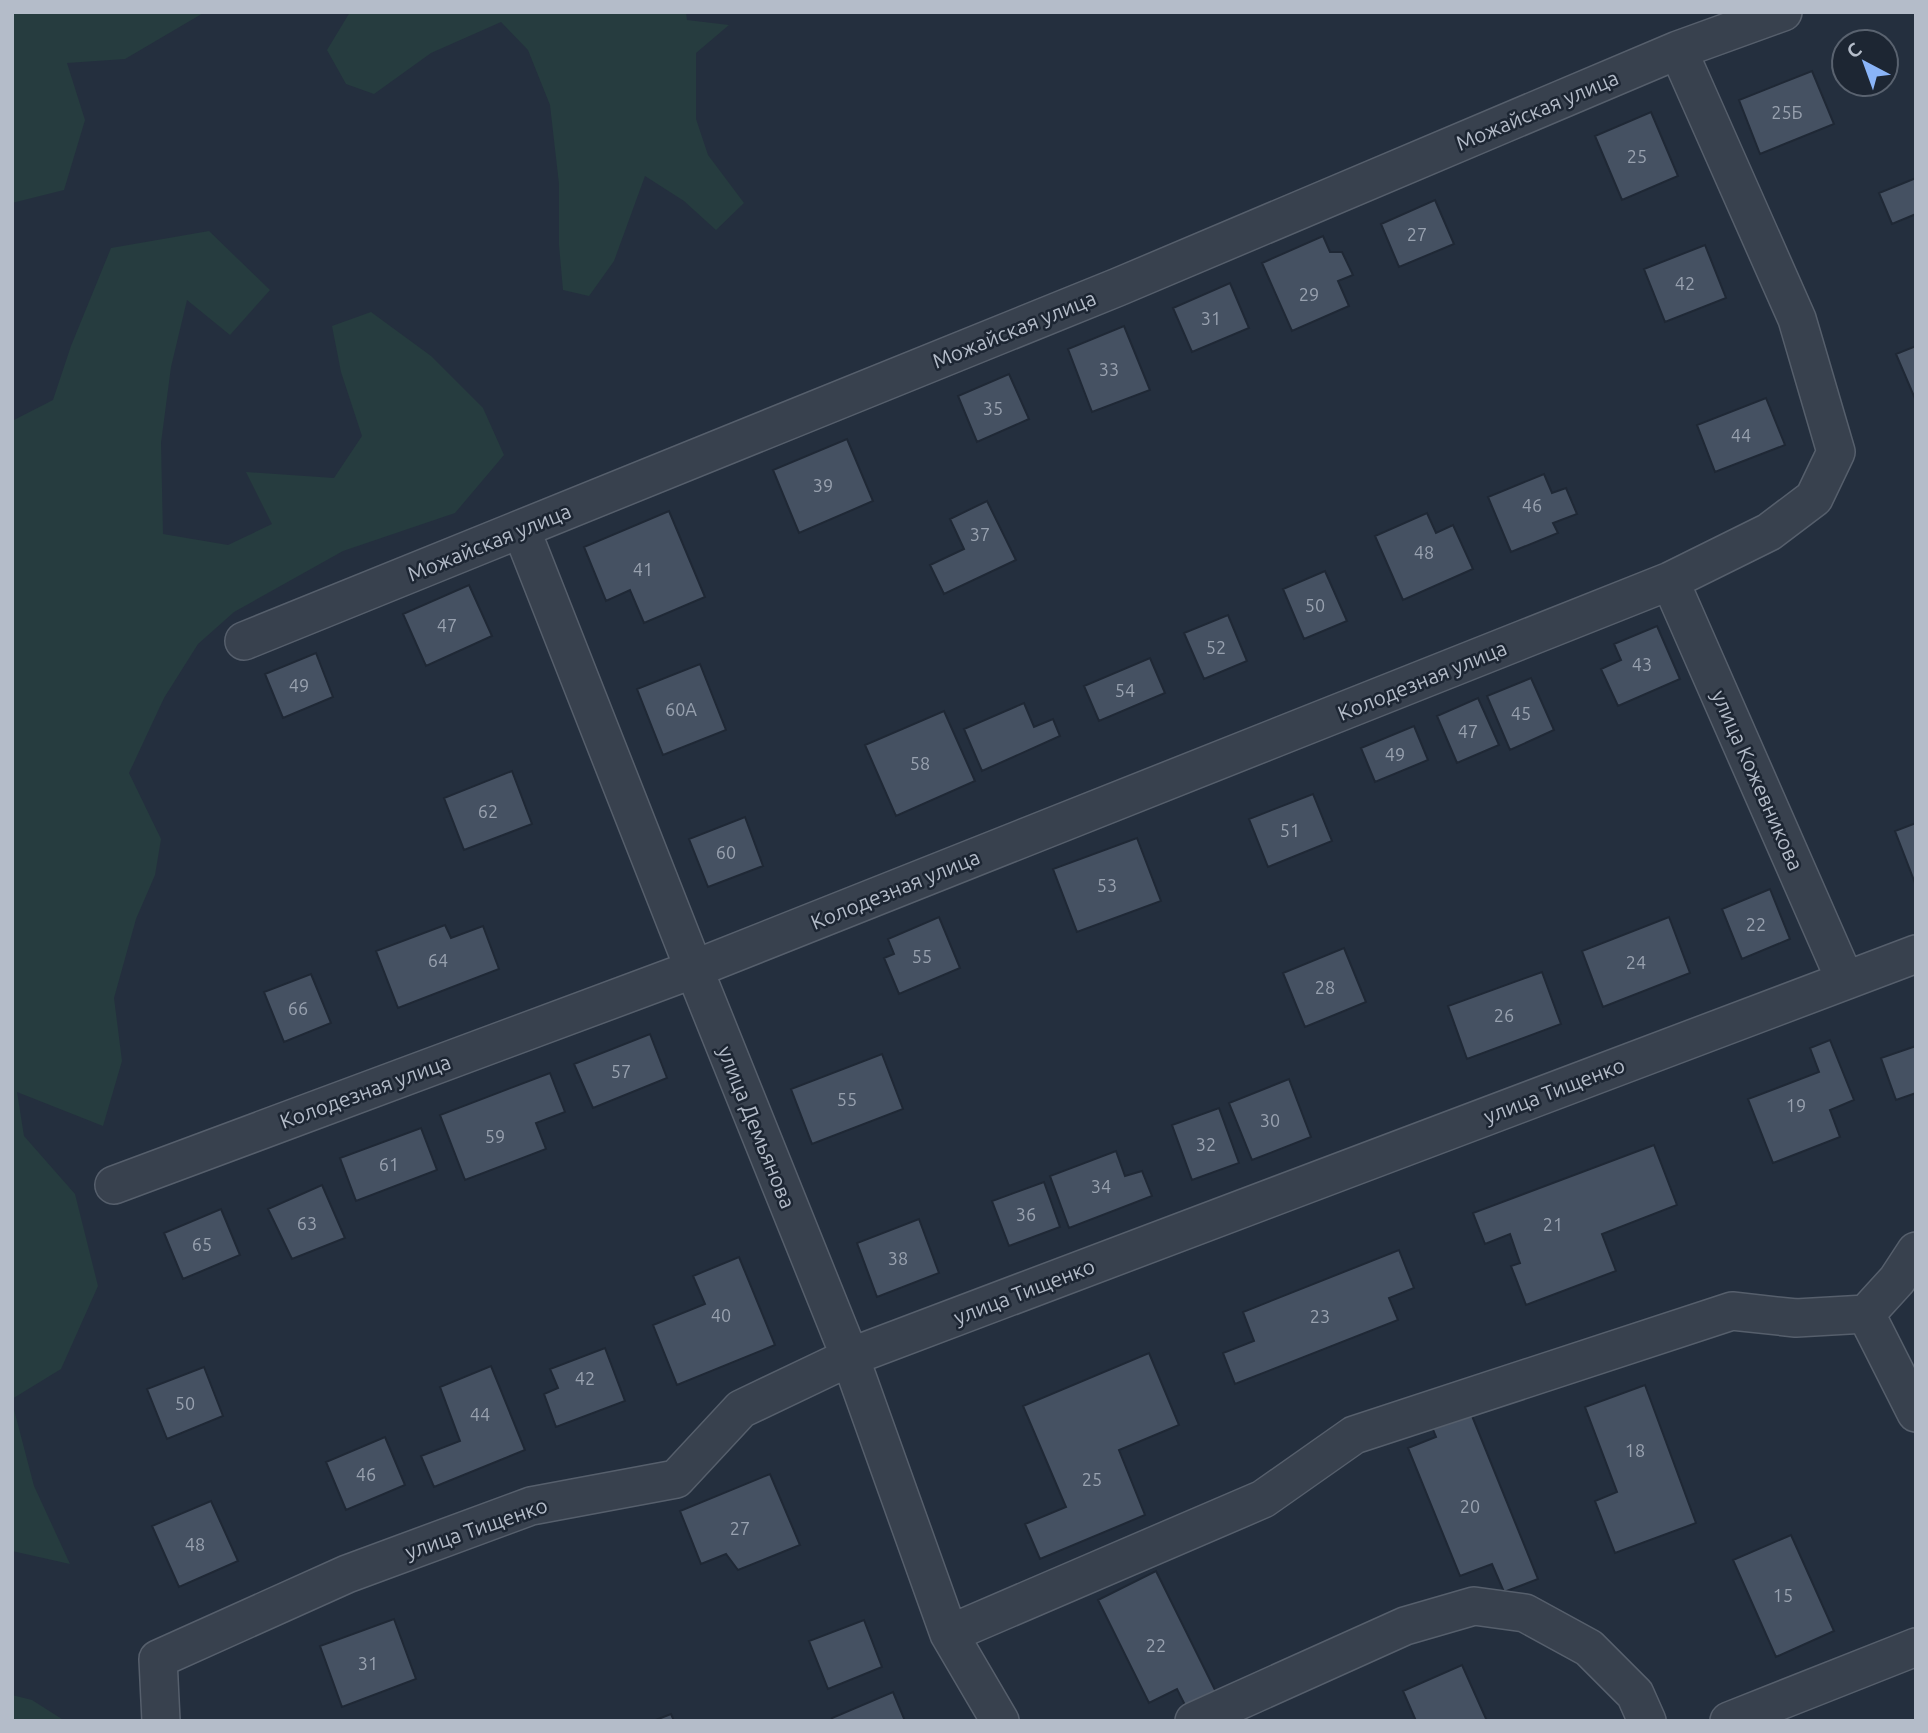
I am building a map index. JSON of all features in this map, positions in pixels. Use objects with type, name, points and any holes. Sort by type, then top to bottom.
[{"type":"street","name":"Можайская улица","points":[[244,641],[1131,282],[1678,50],[1783,12]]},
{"type":"street","name":"Колодезная улица","points":[[114,1185],[694,969],[1670,581],[1769,532],[1814,498],[1836,452],[1797,319],[1678,50]]},
{"type":"street","name":"улица Демьянова","points":[[521,529],[850,1357],[949,1633],[1000,1721]]},
{"type":"street","name":"улица Кожевникова","points":[[1670,581],[1845,979]]},
{"type":"street","name":"улица Тищенко","points":[[161,1721],[158,1659],[347,1574],[531,1506],[676,1479],[741,1409],[850,1357],[1916,954]]},
{"type":"street","points":[[949,1633],[1264,1499],[1354,1436],[1732,1311],[1796,1318],[1866,1314],[1897,1280],[1916,1251]]},
{"type":"street","points":[[1866,1314],[1916,1413]]},
{"type":"street","points":[[1194,1721],[1405,1626],[1474,1606],[1525,1612],[1589,1648],[1635,1694],[1647,1721]]},
{"type":"street","points":[[1729,1721],[1916,1647]]},
{"type":"green space","points":[[12,12],[205,12],[125,59],[67,63],[85,120],[64,190],[12,203]]},
{"type":"green space","points":[[350,12],[686,12],[687,20],[729,25],[696,53],[696,119],[708,155],[744,203],[716,230],[684,201],[645,176],[614,261],[589,296],[563,290],[559,245],[559,184],[550,105],[528,50],[501,22],[431,53],[374,94],[346,84],[327,50]]},
{"type":"green space","points":[[209,231],[270,290],[230,335],[187,300],[171,367],[161,443],[163,534],[228,545],[272,524],[246,472],[334,478],[362,436],[341,372],[332,326],[371,312],[431,356],[483,408],[504,455],[455,513],[343,551],[234,612],[198,644],[164,698],[129,773],[161,839],[155,875],[136,919],[114,998],[122,1061],[103,1126],[17,1092],[24,1136],[75,1194],[98,1286],[61,1369],[12,1399],[12,421],[53,400],[71,346],[111,248]]},
{"type":"green space","points":[[12,1402],[34,1486],[70,1564],[12,1551]]},
{"type":"green space","points":[[12,1695],[32,1700],[65,1721],[12,1721]]},
{"type":"building","points":[[1812,71],[1834,124],[1760,154],[1739,100]]},
{"type":"building","points":[[1651,112],[1678,176],[1622,200],[1595,136]]},
{"type":"building","points":[[1916,178],[1916,214],[1892,224],[1879,193]]},
{"type":"building","points":[[1435,200],[1454,244],[1399,267],[1381,224]]},
{"type":"building","points":[[1323,236],[1330,252],[1342,252],[1353,275],[1338,281],[1349,306],[1292,331],[1262,263]]},
{"type":"building","points":[[1705,245],[1726,298],[1665,322],[1644,269]]},
{"type":"building","points":[[1230,283],[1249,328],[1192,352],[1173,308]]},
{"type":"building","points":[[1124,326],[1150,390],[1092,412],[1068,349]]},
{"type":"building","points":[[1916,346],[1916,401],[1896,354]]},
{"type":"building","points":[[1009,374],[1029,419],[977,442],[958,396]]},
{"type":"building","points":[[1766,398],[1785,445],[1715,472],[1697,425]]},
{"type":"building","points":[[847,439],[873,501],[799,533],[773,470]]},
{"type":"building","points":[[1544,474],[1552,493],[1566,488],[1577,514],[1553,523],[1558,533],[1511,552],[1488,497]]},
{"type":"building","points":[[987,501],[1016,560],[944,594],[930,565],[964,549],[950,519]]},
{"type":"building","points":[[669,511],[705,597],[644,623],[630,590],[606,601],[584,547]]},
{"type":"building","points":[[1427,513],[1436,533],[1453,525],[1473,569],[1403,600],[1375,536]]},
{"type":"building","points":[[1325,571],[1347,621],[1304,639],[1283,589]]},
{"type":"building","points":[[469,585],[492,636],[426,666],[403,614]]},
{"type":"building","points":[[1228,615],[1247,661],[1204,679],[1184,633]]},
{"type":"building","points":[[1657,626],[1680,679],[1618,706],[1601,669],[1621,660],[1614,644]]},
{"type":"building","points":[[316,653],[333,697],[283,718],[265,674]]},
{"type":"building","points":[[1150,658],[1165,693],[1099,721],[1084,686]]},
{"type":"building","points":[[700,664],[726,730],[663,755],[637,689]]},
{"type":"building","points":[[1531,678],[1554,730],[1510,750],[1487,696]]},
{"type":"building","points":[[1478,698],[1499,745],[1457,763],[1437,716]]},
{"type":"building","points":[[1024,703],[1034,727],[1053,719],[1060,736],[982,771],[964,729]]},
{"type":"building","points":[[944,711],[975,781],[896,816],[865,745]]},
{"type":"building","points":[[1414,726],[1428,760],[1375,782],[1361,748]]},
{"type":"building","points":[[512,771],[532,824],[464,850],[444,798]]},
{"type":"building","points":[[1313,794],[1332,841],[1268,867],[1249,819]]},
{"type":"building","points":[[745,817],[763,866],[708,887],[689,839]]},
{"type":"building","points":[[1916,823],[1916,883],[1915,883],[1895,831]]},
{"type":"building","points":[[1137,838],[1161,901],[1077,932],[1053,869]]},
{"type":"building","points":[[1770,889],[1790,939],[1742,959],[1722,909]]},
{"type":"building","points":[[939,917],[960,968],[899,994],[884,958],[894,954],[888,939]]},
{"type":"building","points":[[1669,917],[1690,973],[1603,1007],[1582,951]]},
{"type":"building","points":[[445,925],[451,938],[483,926],[499,969],[398,1008],[376,951]]},
{"type":"building","points":[[1344,948],[1366,1002],[1305,1027],[1283,973]]},
{"type":"building","points":[[1542,972],[1561,1024],[1467,1059],[1448,1006]]},
{"type":"building","points":[[311,974],[331,1023],[284,1042],[264,992]]},
{"type":"building","points":[[650,1034],[667,1078],[593,1108],[574,1064]]},
{"type":"building","points":[[1830,1040],[1854,1100],[1830,1110],[1840,1137],[1773,1163],[1748,1099],[1819,1072],[1810,1048]]},
{"type":"building","points":[[1916,1046],[1916,1093],[1896,1100],[1881,1058]]},
{"type":"building","points":[[882,1054],[903,1109],[812,1144],[791,1089]]},
{"type":"building","points":[[550,1073],[565,1112],[536,1123],[546,1149],[465,1180],[440,1115]]},
{"type":"building","points":[[1289,1079],[1311,1137],[1252,1160],[1229,1103]]},
{"type":"building","points":[[1219,1108],[1239,1163],[1192,1180],[1172,1125]]},
{"type":"building","points":[[421,1128],[437,1170],[356,1201],[340,1158]]},
{"type":"building","points":[[1654,1145],[1677,1205],[1602,1234],[1616,1271],[1526,1305],[1511,1266],[1520,1263],[1510,1234],[1485,1244],[1473,1213]]},
{"type":"building","points":[[1116,1151],[1125,1176],[1142,1171],[1152,1196],[1069,1228],[1050,1176]]},
{"type":"building","points":[[1044,1182],[1060,1227],[1009,1246],[992,1201]]},
{"type":"building","points":[[322,1185],[345,1238],[292,1259],[268,1209]]},
{"type":"building","points":[[221,1209],[240,1255],[183,1279],[164,1233]]},
{"type":"building","points":[[919,1219],[939,1273],[877,1297],[857,1243]]},
{"type":"building","points":[[1399,1250],[1414,1288],[1389,1298],[1398,1320],[1235,1384],[1223,1353],[1254,1341],[1243,1312]]},
{"type":"building","points":[[739,1257],[775,1345],[677,1385],[653,1325],[705,1304],[693,1276]]},
{"type":"building","points":[[605,1348],[625,1401],[556,1427],[544,1394],[558,1388],[550,1369]]},
{"type":"building","points":[[1149,1353],[1179,1425],[1119,1450],[1145,1515],[1040,1559],[1025,1524],[1066,1507],[1023,1406]]},
{"type":"building","points":[[491,1366],[525,1450],[434,1487],[421,1456],[460,1441],[440,1387]]},
{"type":"building","points":[[204,1367],[223,1416],[167,1439],[147,1389]]},
{"type":"building","points":[[1645,1385],[1696,1523],[1615,1553],[1595,1501],[1617,1492],[1585,1407]]},
{"type":"building","points":[[1468,1406],[1538,1579],[1504,1592],[1492,1564],[1460,1576],[1408,1448],[1436,1437],[1430,1422]]},
{"type":"building","points":[[385,1437],[405,1485],[346,1510],[326,1462]]},
{"type":"building","points":[[770,1474],[800,1545],[738,1570],[726,1554],[701,1564],[680,1511]]},
{"type":"building","points":[[211,1501],[238,1561],[179,1587],[152,1526]]},
{"type":"building","points":[[1791,1535],[1834,1631],[1776,1657],[1733,1560]]},
{"type":"building","points":[[1156,1571],[1217,1694],[1187,1709],[1177,1689],[1149,1703],[1098,1600]]},
{"type":"building","points":[[394,1619],[416,1679],[342,1707],[320,1646]]},
{"type":"building","points":[[864,1620],[882,1667],[828,1689],[809,1641]]},
{"type":"building","points":[[1462,1665],[1487,1721],[1416,1721],[1403,1691]]},
{"type":"building","points":[[893,1692],[905,1721],[833,1721],[832,1718]]},
{"type":"building","points":[[671,1714],[674,1721],[653,1721]]}]
